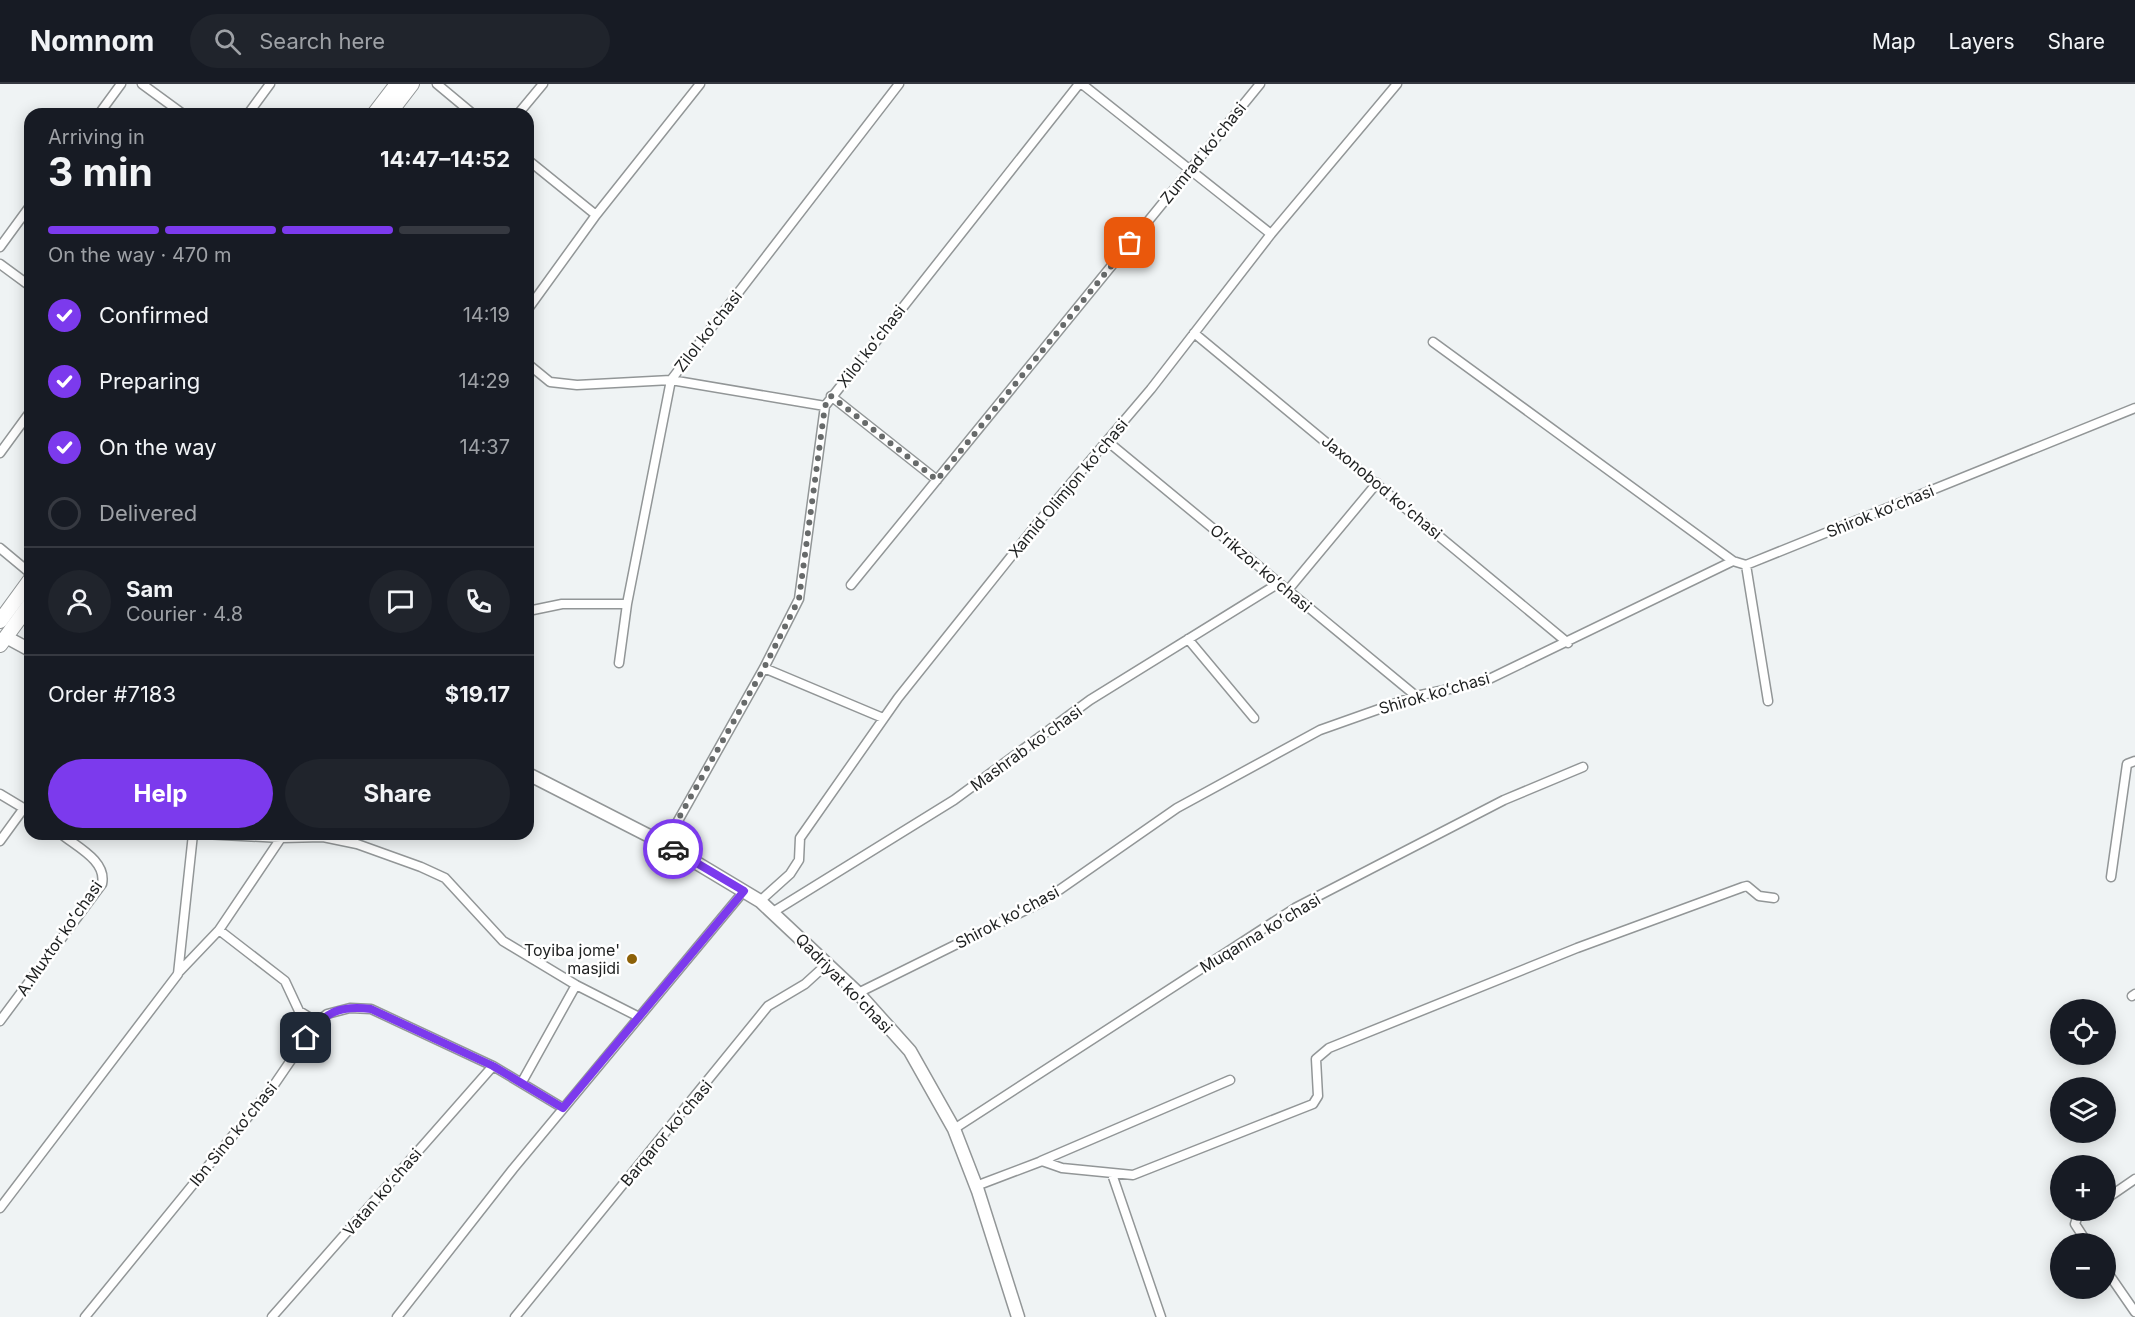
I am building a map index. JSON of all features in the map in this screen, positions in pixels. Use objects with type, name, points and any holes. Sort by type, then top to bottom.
[{"type":"main road","points":[[379,108],[397,84]]},
{"type":"main road","points":[[394,108],[412,84]]},
{"type":"main road","points":[[0,621],[24,588]]},
{"type":"main road","points":[[3,641],[24,612]]},
{"type":"street","points":[[103,108],[121,84]]},
{"type":"street","points":[[142,84],[175,108]]},
{"type":"street","points":[[252,108],[270,84]]},
{"type":"street","points":[[437,84],[466,108]]},
{"type":"street","points":[[523,108],[543,84]]},
{"type":"street","points":[[534,301],[596,215],[700,84]]},
{"type":"street","name":"Zilol koʻchasi","points":[[619,663],[627,604],[671,380],[899,84]]},
{"type":"street","points":[[1080,84],[1271,234]]},
{"type":"street","name":"Xilol koʻchasi","points":[[664,844],[764,668],[799,599],[825,406],[1080,84]]},
{"type":"street","name":"Zumrad koʻchasi","points":[[851,585],[1260,84]]},
{"type":"street","name":"Xamid Olimjon koʻchasi","points":[[760,901],[794,867],[800,855],[800,838],[883,718],[1049,509],[1194,333],[1271,234],[1397,84]]},
{"type":"street","points":[[534,165],[596,215]]},
{"type":"street","points":[[0,247],[24,214]]},
{"type":"street","points":[[0,264],[24,282]]},
{"type":"street","name":"Jaxonobod koʻchasi","points":[[1194,333],[1568,643]]},
{"type":"street","points":[[1433,342],[1733,561],[1746,565],[1768,701]]},
{"type":"street","points":[[534,369],[550,382],[577,385],[671,380],[825,406]]},
{"type":"street","points":[[831,396],[937,480]]},
{"type":"street","name":"Shirok koʻchasi","points":[[1746,565],[2135,408]]},
{"type":"street","points":[[0,453],[24,420]]},
{"type":"street","name":"Oʻrikzor koʻchasi","points":[[1107,441],[1416,696]]},
{"type":"street","points":[[1287,590],[1377,483]]},
{"type":"street","points":[[0,549],[24,568]]},
{"type":"street","name":"Shirok koʻchasi","points":[[858,993],[1042,902],[1177,808],[1320,730],[1416,696],[1483,682],[1568,643],[1733,561]]},
{"type":"street","name":"Mashrab koʻchasi","points":[[773,912],[954,800],[1090,700],[1279,583]]},
{"type":"street","points":[[534,610],[562,604],[627,604]]},
{"type":"street","points":[[1188,639],[1254,718]]},
{"type":"street","points":[[3,641],[24,648]]},
{"type":"street","points":[[764,668],[883,718]]},
{"type":"street","points":[[2111,877],[2127,764],[2135,761]]},
{"type":"street","name":"Muqanna koʻchasi","points":[[954,1129],[1295,908],[1504,800],[1583,767]]},
{"type":"street","name":"Qadriyat ko'chasi","points":[[534,777],[664,844],[760,901],[828,963],[910,1051],[954,1129],[976,1186],[1018,1317]]},
{"type":"street","points":[[0,794],[24,808]]},
{"type":"street","points":[[0,841],[24,813]]},
{"type":"street","name":"A.Muxtor koʻchasi","points":[[0,1021],[102,884],[103,872],[98,863],[69,840]]},
{"type":"street","points":[[178,974],[192,840]]},
{"type":"street","points":[[0,1208],[178,974],[219,930],[280,840]]},
{"type":"street","points":[[334,840],[391,855],[435,873],[449,882],[503,941],[576,985],[639,1017]]},
{"type":"street","points":[[1038,1163],[1042,1161],[1062,1168],[1133,1174],[1313,1104],[1318,1096],[1316,1059],[1329,1048],[1577,948],[1743,887],[1748,886],[1762,898],[1774,898]]},
{"type":"street","points":[[397,1317],[563,1108],[744,891]]},
{"type":"street","points":[[219,930],[285,981],[299,1011],[317,1022],[327,1014],[350,1008],[371,1009],[493,1066],[563,1108]]},
{"type":"street","name":"Barqaror koʻchasi","points":[[515,1317],[768,1006],[805,984],[828,963]]},
{"type":"street","points":[[522,1082],[576,985]]},
{"type":"street","name":"Ibn Sino koʻchasi","points":[[85,1317],[274,1085],[317,1022]]},
{"type":"street","name":"Vatan koʻchasi","points":[[272,1317],[493,1066]]},
{"type":"street","points":[[976,1186],[1038,1163],[1230,1080]]},
{"type":"street","points":[[1112,1174],[1161,1317]]},
{"type":"street","points":[[2116,1192],[2135,1179]]},
{"type":"street","points":[[2116,1284],[2135,1312]]},
{"type":"way so far","points":[[673,849],[664,844],[764,668],[799,599],[825,406],[831,396],[937,480],[1130,243]]},
{"type":"place","name":"Toyiba jome' masjidi","points":[[632,959]]},
{"type":"route","points":[[306,1038],[317,1022],[327,1014],[356,1007],[371,1009],[493,1066],[563,1108],[744,891],[673,849]]}]
